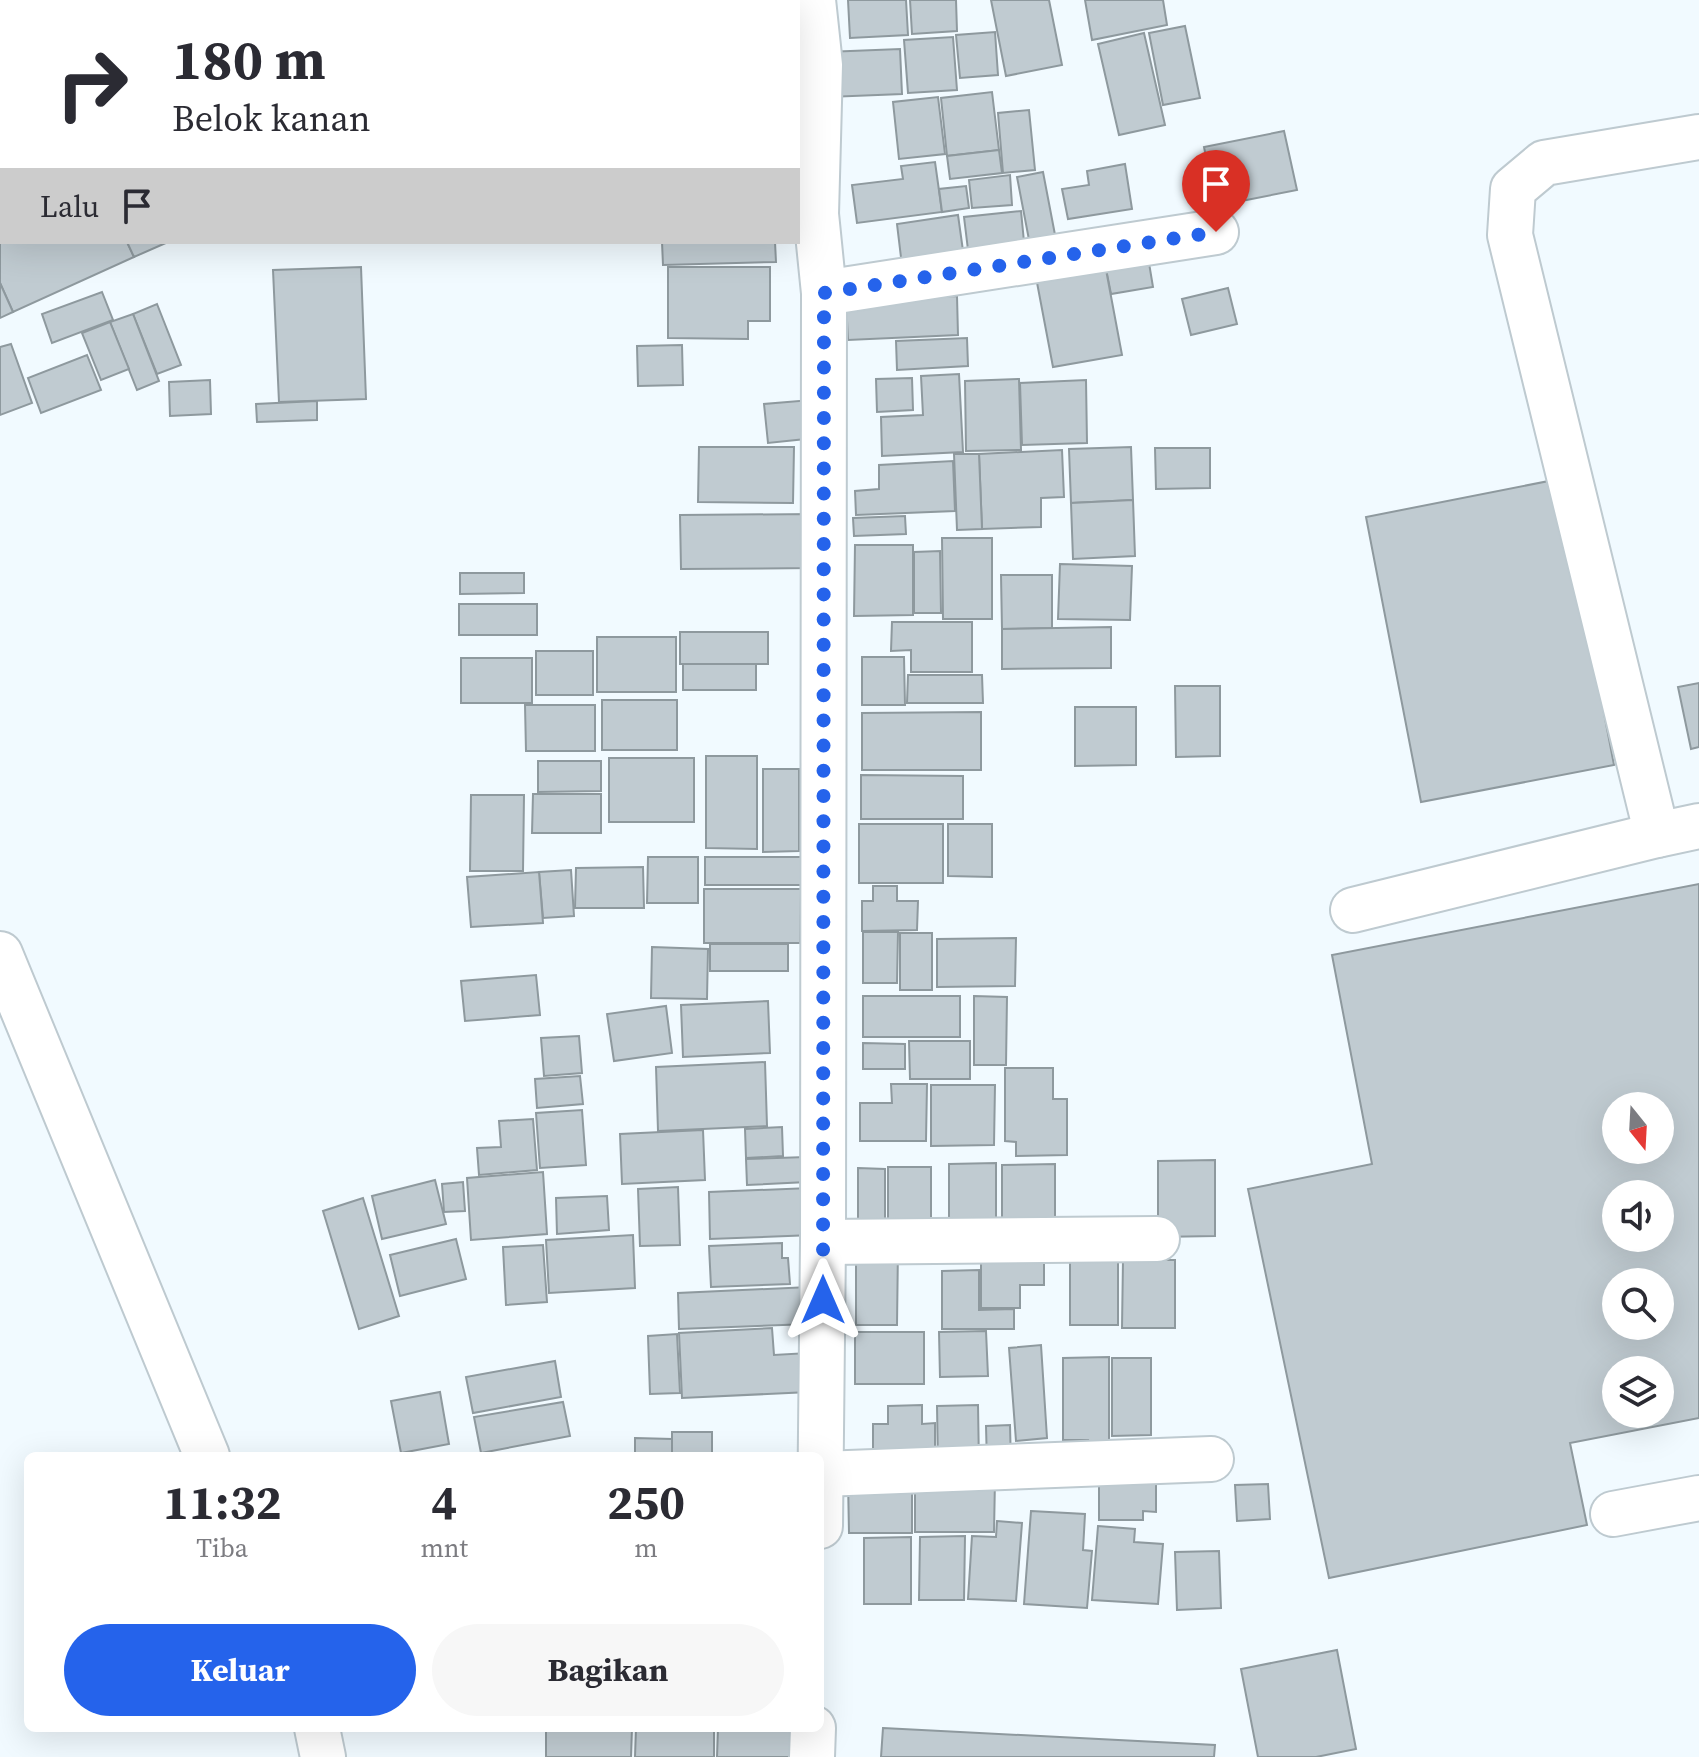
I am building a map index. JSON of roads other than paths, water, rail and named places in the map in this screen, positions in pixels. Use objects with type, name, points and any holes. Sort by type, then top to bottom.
[{"type":"street","points":[[813,0],[820,65],[816,214],[824,293],[822,1452]]},
{"type":"street","points":[[1657,835],[1510,235],[1513,189],[1544,163],[1699,137]]},
{"type":"street","points":[[824,293],[1216,232]]},
{"type":"street","points":[[1353,910],[1699,826]]},
{"type":"street","points":[[0,954],[205,1452]]},
{"type":"street","points":[[823,1242],[1157,1239]]},
{"type":"street","points":[[824,1474],[1211,1459]]},
{"type":"street","points":[[1613,1514],[1699,1498]]},
{"type":"street","points":[[318,1732],[323,1757]]},
{"type":"street","points":[[812,1757],[813,1732]]}]
